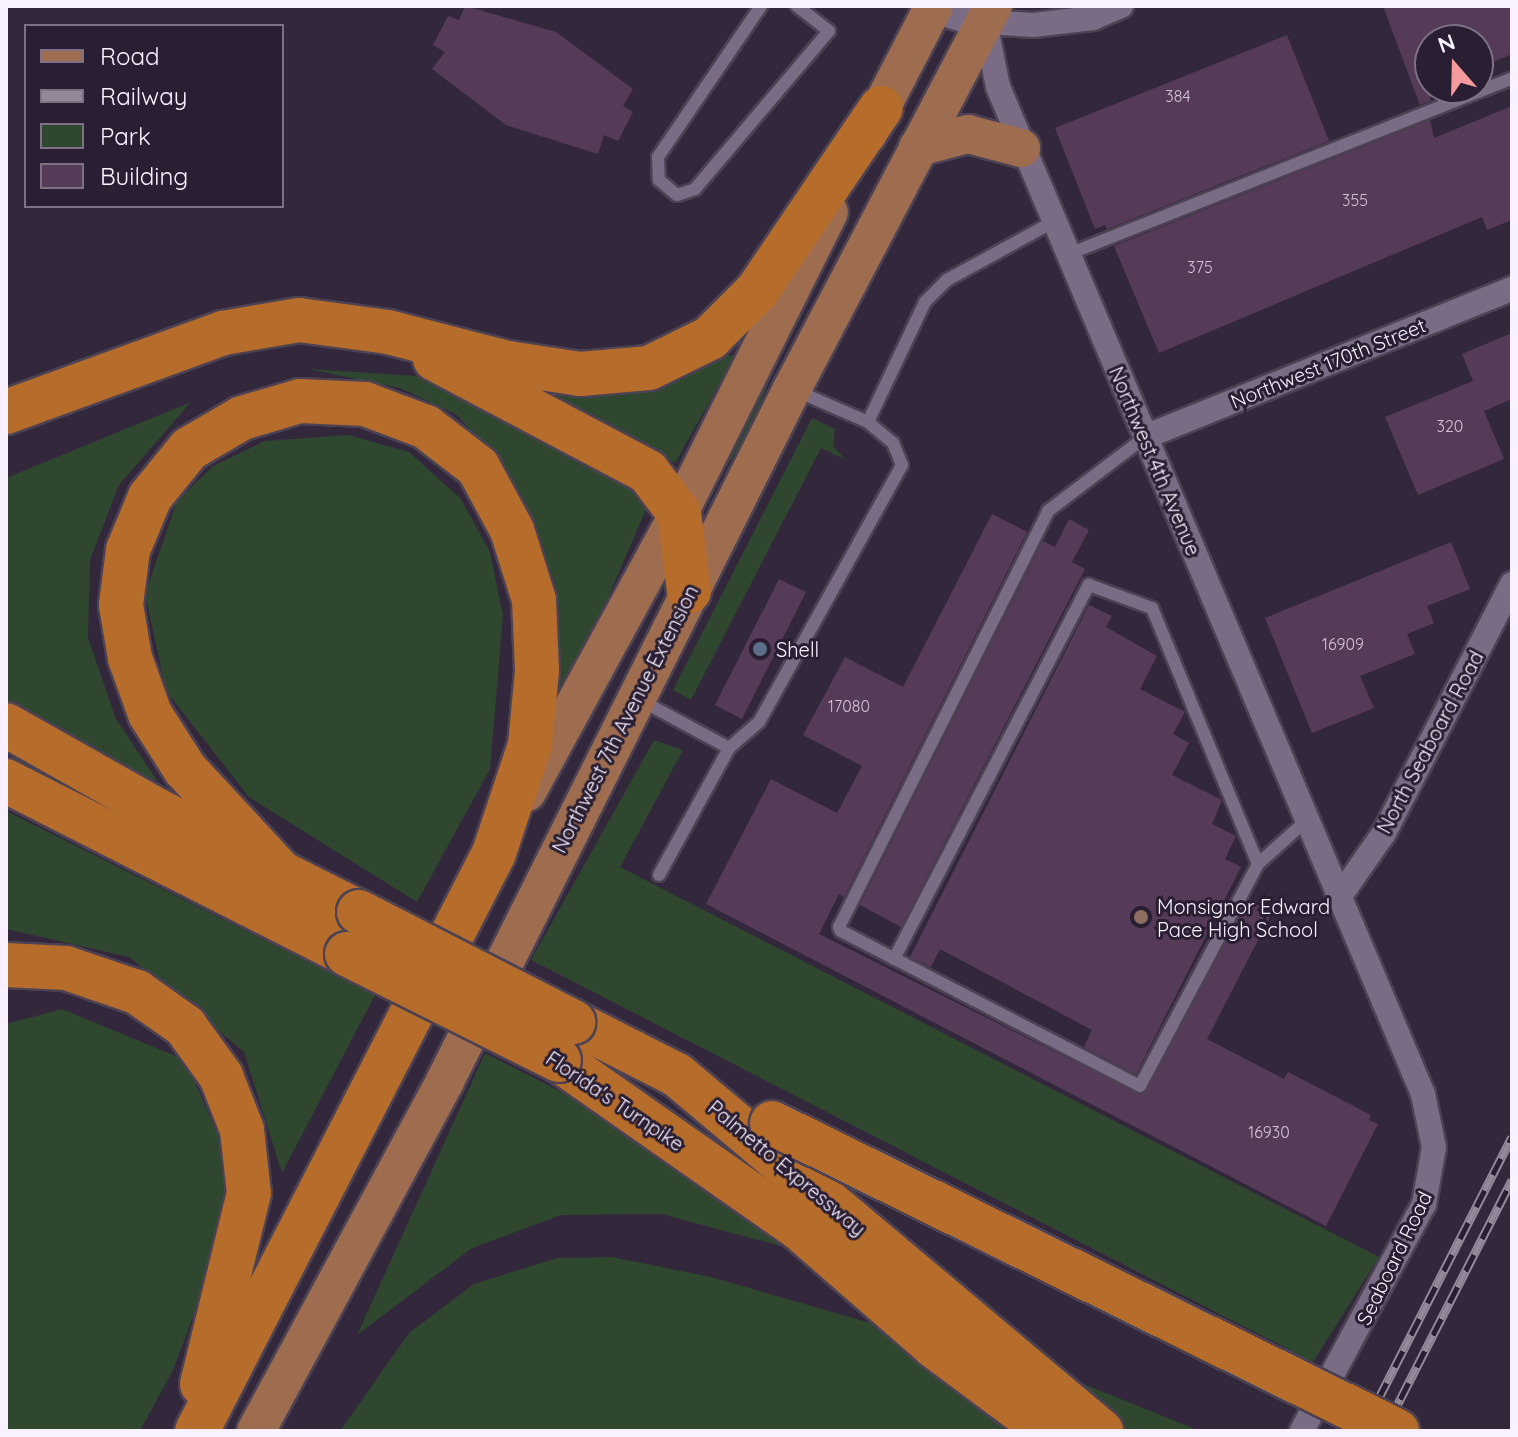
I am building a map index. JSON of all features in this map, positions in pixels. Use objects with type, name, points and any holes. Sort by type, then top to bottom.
[{"type":"highway","points":[[6,412],[223,333],[299,320],[388,332],[508,363],[580,374],[649,368],[710,338],[757,291],[881,108]]},
{"type":"highway","points":[[388,332],[648,472],[679,513],[689,591]]},
{"type":"highway","points":[[197,1431],[494,853],[530,745],[537,671],[534,600],[512,530],[478,467],[426,427],[365,404],[300,401],[242,418],[189,449],[150,497],[128,550],[121,605],[130,658],[150,714],[185,769],[287,879]]},
{"type":"highway","points":[[6,725],[287,879]]},
{"type":"highway","name":"Florida's Turnpike","points":[[6,781],[347,954],[566,1041],[800,1229],[934,1346],[1048,1431]]},
{"type":"highway","name":"Palmetto Expressway","points":[[287,879],[359,912],[566,1041],[677,1075],[1101,1431]]},
{"type":"highway","points":[[6,965],[66,968],[137,992],[185,1026],[221,1076],[242,1130],[249,1193],[190,1431]]},
{"type":"highway","points":[[677,1075],[1397,1431]]},
{"type":"main road","points":[[494,853],[679,513],[934,6]]},
{"type":"main road","name":"Northwest 7th Avenue Extension","points":[[256,1431],[445,1081],[689,591],[918,147],[984,11]]},
{"type":"main road","points":[[918,147],[968,134],[1021,148]]},
{"type":"street","points":[[934,6],[984,11],[1033,25],[1093,18],[1121,6]]},
{"type":"street","name":"Northwest 4th Avenue","points":[[984,11],[998,87],[1021,148],[1340,896]]},
{"type":"street","name":"Northwest 170th Street","points":[[1145,437],[1512,289]]},
{"type":"street","name":"North Seaboard Road","points":[[1340,896],[1384,833],[1512,584]]},
{"type":"street","name":"Seaboard Road","points":[[1302,1431],[1362,1326],[1433,1176],[1434,1147],[1423,1094],[1340,896]]},
{"type":"lane","points":[[761,6],[658,157],[659,180],[677,195],[695,189],[829,31],[797,6]]},
{"type":"lane","points":[[1066,255],[1512,78]]},
{"type":"lane","points":[[868,422],[925,302],[947,280],[1053,222]]},
{"type":"lane","points":[[659,875],[729,748],[759,722],[902,465],[893,443],[868,422],[792,389]]},
{"type":"lane","points":[[1145,437],[1048,511],[840,923],[841,931],[1140,1086],[1258,864],[1308,819]]},
{"type":"lane","points":[[894,959],[1089,585],[1152,608],[1258,864]]},
{"type":"lane","points":[[636,697],[729,748]]},
{"type":"green space","points":[[720,353],[735,356],[675,463],[505,379]]},
{"type":"green space","points":[[308,369],[433,377],[651,498],[559,711],[555,583],[508,472],[457,415],[400,388]]},
{"type":"green space","points":[[771,376],[748,435],[726,467],[727,442],[759,378]]},
{"type":"green space","points":[[191,402],[119,485],[90,560],[88,638],[116,719],[158,782],[6,706],[6,478]]},
{"type":"green space","points":[[812,418],[835,429],[833,446],[846,460],[821,448],[691,700],[673,690]]},
{"type":"green space","points":[[348,435],[409,452],[461,499],[490,552],[503,616],[490,769],[417,902],[249,797],[166,691],[145,594],[177,501],[213,466],[265,441]]},
{"type":"green space","points":[[654,740],[683,750],[620,867],[1379,1257],[1313,1362],[531,960]]},
{"type":"green space","points":[[6,811],[375,995],[282,1173],[244,1052],[129,957],[6,929]]},
{"type":"green space","points":[[62,1009],[185,1060],[241,1187],[174,1368],[140,1431],[6,1431],[6,1024]]},
{"type":"green space","points":[[485,1053],[949,1291],[661,1214],[561,1215],[472,1248],[357,1335]]},
{"type":"green space","points":[[612,1257],[711,1277],[1086,1385],[1200,1431],[340,1431],[409,1333],[474,1284],[557,1258]]},
{"type":"building","points":[[465,6],[556,32],[633,89],[623,106],[633,112],[618,141],[604,135],[598,154],[506,125],[432,69],[445,52],[433,45],[448,16],[459,20]]},
{"type":"building","points":[[1383,6],[1512,6],[1512,54],[1494,61],[1494,24],[1414,24],[1414,89]]},
{"type":"building","points":[[1287,35],[1329,141],[1107,229],[1105,225],[1095,229],[1055,128]]},
{"type":"building","points":[[1512,106],[1512,220],[1487,230],[1482,217],[1159,353],[1114,246],[1430,120],[1434,138]]},
{"type":"building","points":[[1512,333],[1512,399],[1484,411],[1504,459],[1418,495],[1385,417],[1473,381],[1462,354]]},
{"type":"building","points":[[992,514],[1027,532],[844,897],[839,894],[819,934],[1141,1095],[1249,899],[1273,911],[1207,1039],[1284,1079],[1288,1072],[1371,1115],[1369,1120],[1378,1124],[1326,1226],[706,904],[771,779],[837,813],[862,766],[803,735],[845,657],[903,687]]},
{"type":"building","points":[[1069,519],[1089,530],[1072,562],[1085,569],[901,927],[860,905],[1043,541],[1055,547]]},
{"type":"building","points":[[1451,542],[1470,589],[1427,606],[1434,623],[1407,634],[1415,654],[1360,676],[1374,708],[1312,733],[1265,618]]},
{"type":"building","name":"Shell","points":[[779,579],[806,592],[742,719],[715,705]]},
{"type":"building","points":[[1089,605],[1112,616],[1106,627],[1157,656],[1140,689],[1185,712],[1173,734],[1189,743],[1172,775],[1222,800],[1212,824],[1236,836],[1225,859],[1241,867],[1136,1074],[1084,1047],[1092,1030],[940,949],[931,967],[910,957]]},
{"type":"railway","points":[[1362,1431],[1512,1137]]},
{"type":"railway","points":[[1384,1431],[1512,1180]]},
{"type":"place","name":"Shell","points":[[760,649]]},
{"type":"place","name":"Monsignor Edward Pace High School","points":[[1141,917]]}]
